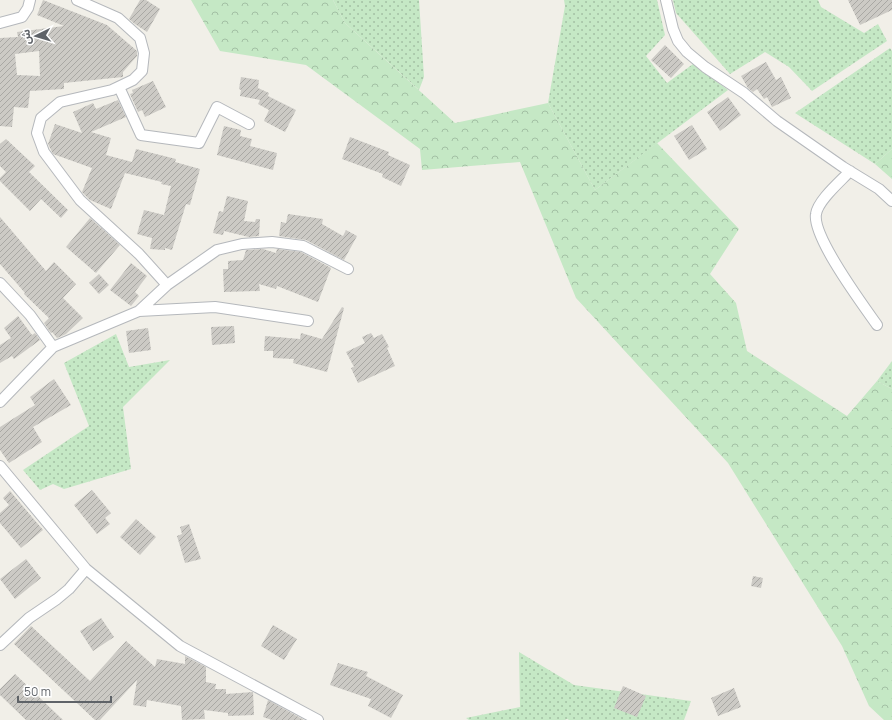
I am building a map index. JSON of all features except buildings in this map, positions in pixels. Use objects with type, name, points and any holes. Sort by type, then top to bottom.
[{"type":"street","points":[[0,23],[22,17],[28,8],[30,0]]},
{"type":"street","points":[[77,0],[118,18],[140,38],[144,53],[142,71],[133,80],[112,90],[60,102],[41,118],[37,133],[44,152],[80,200],[139,254],[167,285]]},
{"type":"street","points":[[666,0],[673,29],[678,41],[687,52],[705,67],[744,93],[776,121],[879,189],[892,201]]},
{"type":"street","points":[[119,86],[141,135],[199,143],[217,107],[249,124]]},
{"type":"street","points":[[850,171],[821,203],[816,213],[816,223],[822,239],[847,282],[877,325]]},
{"type":"street","points":[[0,402],[52,348],[139,311],[167,285],[217,250],[242,244],[272,242],[303,246],[348,269]]},
{"type":"street","points":[[0,283],[30,315],[52,348]]},
{"type":"street","points":[[139,311],[215,308],[308,321]]},
{"type":"street","points":[[0,466],[86,569],[180,646],[318,720]]},
{"type":"street","points":[[0,645],[29,618],[57,600],[69,589],[86,569]]},
{"type":"green space","points":[[191,0],[333,0],[345,23],[455,123],[548,103],[595,190],[657,143],[739,229],[710,274],[736,303],[747,351],[847,416],[877,381],[892,389],[892,720],[884,720],[869,706],[842,646],[728,463],[576,298],[520,162],[422,170],[420,149],[306,65],[220,51]]},
{"type":"green space","points":[[333,0],[419,0],[424,77],[419,90],[345,23]]},
{"type":"green space","points":[[564,0],[657,0],[665,35],[646,56],[667,83],[693,64],[728,90],[595,190],[548,103],[565,6]]},
{"type":"green space","points":[[673,0],[818,0],[821,7],[864,33],[878,24],[887,41],[812,91],[789,67],[765,52],[730,74],[676,13]]},
{"type":"green space","points":[[890,48],[892,51],[892,149],[875,164],[795,113]]},
{"type":"green space","points":[[892,149],[892,179],[875,164]]},
{"type":"green space","points":[[116,334],[129,367],[170,360],[123,407],[131,469],[64,489],[53,484],[40,490],[23,470],[89,426],[64,363]]},
{"type":"green space","points":[[892,361],[892,389],[877,381]]},
{"type":"green space","points":[[519,652],[574,685],[691,701],[684,720],[469,720],[466,718],[520,707]]}]
